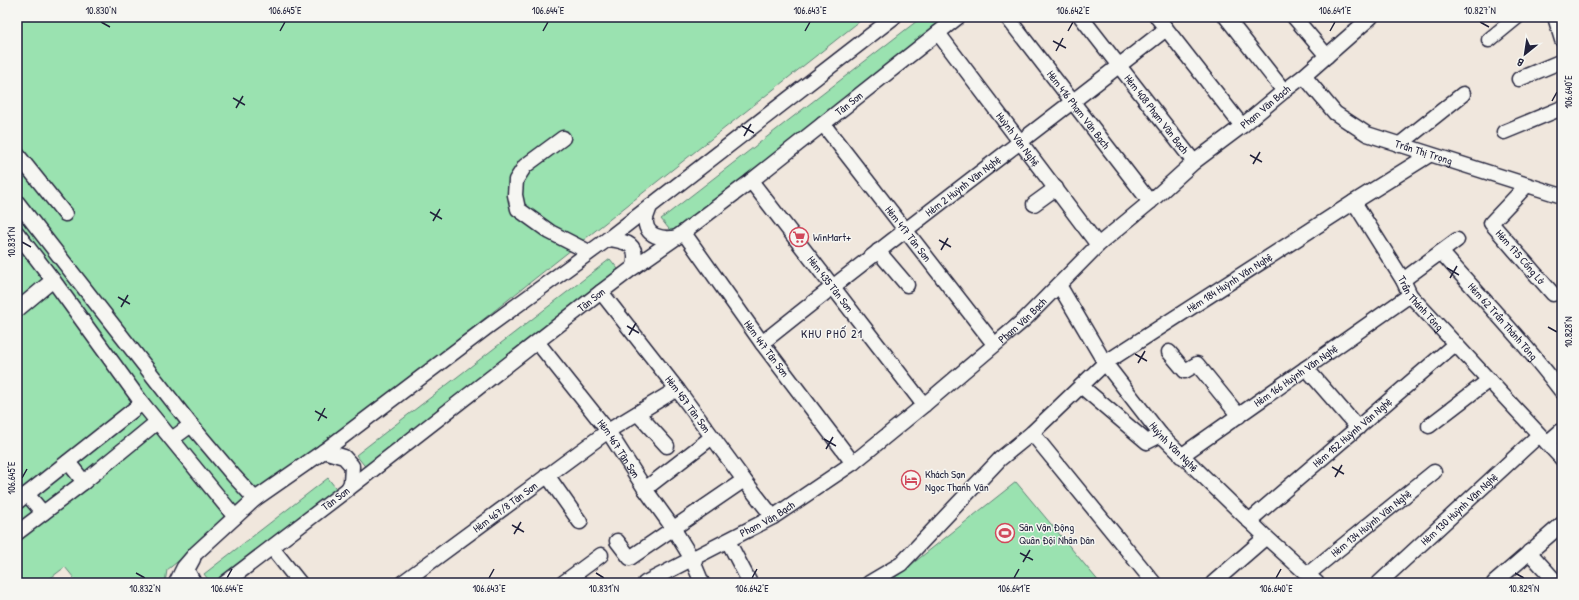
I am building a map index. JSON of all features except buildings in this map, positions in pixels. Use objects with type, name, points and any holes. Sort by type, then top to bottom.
[{"type":"street","points":[[176,583],[184,567],[196,553],[255,500],[324,451],[490,325],[608,239],[894,17]]},
{"type":"street","name":"Tân Sơn","points":[[225,583],[538,343],[601,292],[634,267],[681,235],[751,181],[958,17]]},
{"type":"street","name":"Hẻm 416 Phạm Văn Bạch","points":[[1007,17],[1150,202]]},
{"type":"street","name":"Hẻm 408 Phạm Văn Bạch","points":[[1081,17],[1194,162]]},
{"type":"street","points":[[1157,17],[1242,126]]},
{"type":"street","points":[[1226,17],[1284,91]]},
{"type":"street","points":[[1294,17],[1327,56]]},
{"type":"street","name":"Phạm Văn Bạch","points":[[645,583],[773,517],[853,462],[924,405],[1025,319],[1098,244],[1150,202],[1194,162],[1242,126],[1304,76],[1371,17]]},
{"type":"street","points":[[1489,40],[1517,17]]},
{"type":"street","points":[[1555,17],[1562,40]]},
{"type":"street","name":"Hẻm 408 Phạm Văn Bạch","points":[[1119,66],[1166,29]]},
{"type":"street","name":"Huỳnh Văn Nghệ","points":[[938,33],[1098,244]]},
{"type":"street","points":[[1519,79],[1562,61]]},
{"type":"street","name":"Hẻm 2 Huỳnh Văn Nghệ","points":[[762,343],[905,230],[1073,103],[1119,66]]},
{"type":"street","name":"Trần Thị Trọng","points":[[1304,76],[1335,113],[1367,134],[1429,155],[1562,196]]},
{"type":"street","points":[[1399,145],[1463,94]]},
{"type":"street","points":[[1504,132],[1562,108]]},
{"type":"street","name":"Hẻm 417 Tân Sơn","points":[[823,124],[994,344]]},
{"type":"street","points":[[563,138],[524,166],[516,180],[515,194],[518,209],[550,232],[589,252]]},
{"type":"street","points":[[17,154],[65,214]]},
{"type":"street","points":[[1354,202],[1429,155]]},
{"type":"street","name":"Hẻm 435 Tân Sơn","points":[[751,181],[924,405]]},
{"type":"street","name":"Hẻm 175 Cống Lở","points":[[1527,185],[1491,223],[1552,294]]},
{"type":"street","points":[[1034,204],[1056,188]]},
{"type":"street","points":[[17,202],[191,425],[255,500]]},
{"type":"street","name":"Trần Thánh Tông","points":[[1354,202],[1403,280],[1410,295],[1562,459]]},
{"type":"street","name":"Hẻm 184 Huỳnh Văn Nghệ","points":[[869,583],[901,564],[1000,459],[1032,433],[1105,363],[1354,202]]},
{"type":"street","points":[[650,206],[646,218],[649,232],[658,238],[667,240],[681,235]]},
{"type":"street","points":[[17,233],[157,422],[235,517]]},
{"type":"street","points":[[27,245],[41,233]]},
{"type":"street","name":"Hẻm 447 Tân Sơn","points":[[681,235],[853,462]]},
{"type":"street","points":[[608,239],[625,241],[634,249],[636,257],[634,267]]},
{"type":"street","points":[[1403,280],[1457,240]]},
{"type":"street","points":[[878,251],[907,285]]},
{"type":"street","name":"Hẻm 62 Trần Thánh Tông","points":[[1441,252],[1546,370],[1562,392]]},
{"type":"street","points":[[17,310],[53,280]]},
{"type":"street","name":"Huỳnh Văn Nghệ","points":[[1059,285],[1105,363],[1161,435],[1266,537],[1313,578]]},
{"type":"street","name":"Hẻm 457 Tân Sơn","points":[[601,292],[677,389],[773,517]]},
{"type":"street","name":"Hẻm 166 Huỳnh Văn Nghệ","points":[[1182,456],[1410,295]]},
{"type":"street","name":"Hẻm 467 Tân Sơn","points":[[538,343],[608,432],[645,489],[673,528],[692,559],[702,583]]},
{"type":"street","name":"Hẻm 152 Huỳnh Văn Nghệ","points":[[1249,521],[1455,344]]},
{"type":"street","points":[[1168,352],[1185,371],[1197,364],[1239,416]]},
{"type":"street","points":[[1306,368],[1358,428]]},
{"type":"street","points":[[1429,426],[1489,380]]},
{"type":"street","points":[[1080,386],[1146,442],[1161,435]]},
{"type":"street","name":"Hẻm 467/8 Tân Sơn","points":[[402,583],[547,475],[608,432],[677,389]]},
{"type":"street","points":[[43,513],[22,498],[142,402]]},
{"type":"street","points":[[638,414],[667,446]]},
{"type":"street","points":[[17,533],[84,482],[157,422]]},
{"type":"street","points":[[172,439],[191,425]]},
{"type":"street","points":[[1543,439],[1562,430]]},
{"type":"street","points":[[1032,433],[1154,583]]},
{"type":"street","points":[[645,489],[712,437]]},
{"type":"street","name":"Hẻm 130 Huỳnh Văn Nghệ","points":[[1379,583],[1543,439]]},
{"type":"street","points":[[324,451],[344,457],[352,466],[351,483],[348,490]]},
{"type":"street","points":[[68,462],[84,482]]},
{"type":"street","name":"Hẻm 134 Huỳnh Văn Nghệ","points":[[1313,578],[1434,472]]},
{"type":"street","points":[[547,475],[580,522]]},
{"type":"street","points":[[617,541],[630,558],[744,480]]},
{"type":"street","points":[[1494,583],[1562,524]]},
{"type":"street","points":[[1213,583],[1266,537]]},
{"type":"street","points":[[728,541],[750,583]]},
{"type":"street","points":[[272,548],[300,583]]},
{"type":"street","points":[[1529,552],[1558,583]]},
{"type":"street","points":[[194,583],[188,570],[196,553]]},
{"type":"street","points":[[563,583],[601,555]]},
{"type":"green space","points":[[17,17],[865,17],[167,570],[165,583],[78,583],[65,567],[44,583],[17,583]]},
{"type":"green space","points":[[922,17],[953,17],[677,239],[661,219]]},
{"type":"green space","points":[[610,259],[626,279],[371,474],[356,455]]},
{"type":"green space","points":[[328,478],[341,495],[225,583],[211,583],[204,574]]},
{"type":"green space","name":"Sân Vận Động Quân Đội Nhân Dân","points":[[1016,482],[1100,583],[888,583]]},
{"type":"place","name":"WinMart+","points":[[799,237]]},
{"type":"place","name":"Khách Sạn Ngọc Thanh Vân","points":[[911,480]]},
{"type":"place","name":"Sân Vận Động Quân Đội Nhân Dân","points":[[1005,533]]},
{"type":"district","name":"KHU PHỐ 21","points":[[832,333]]}]
